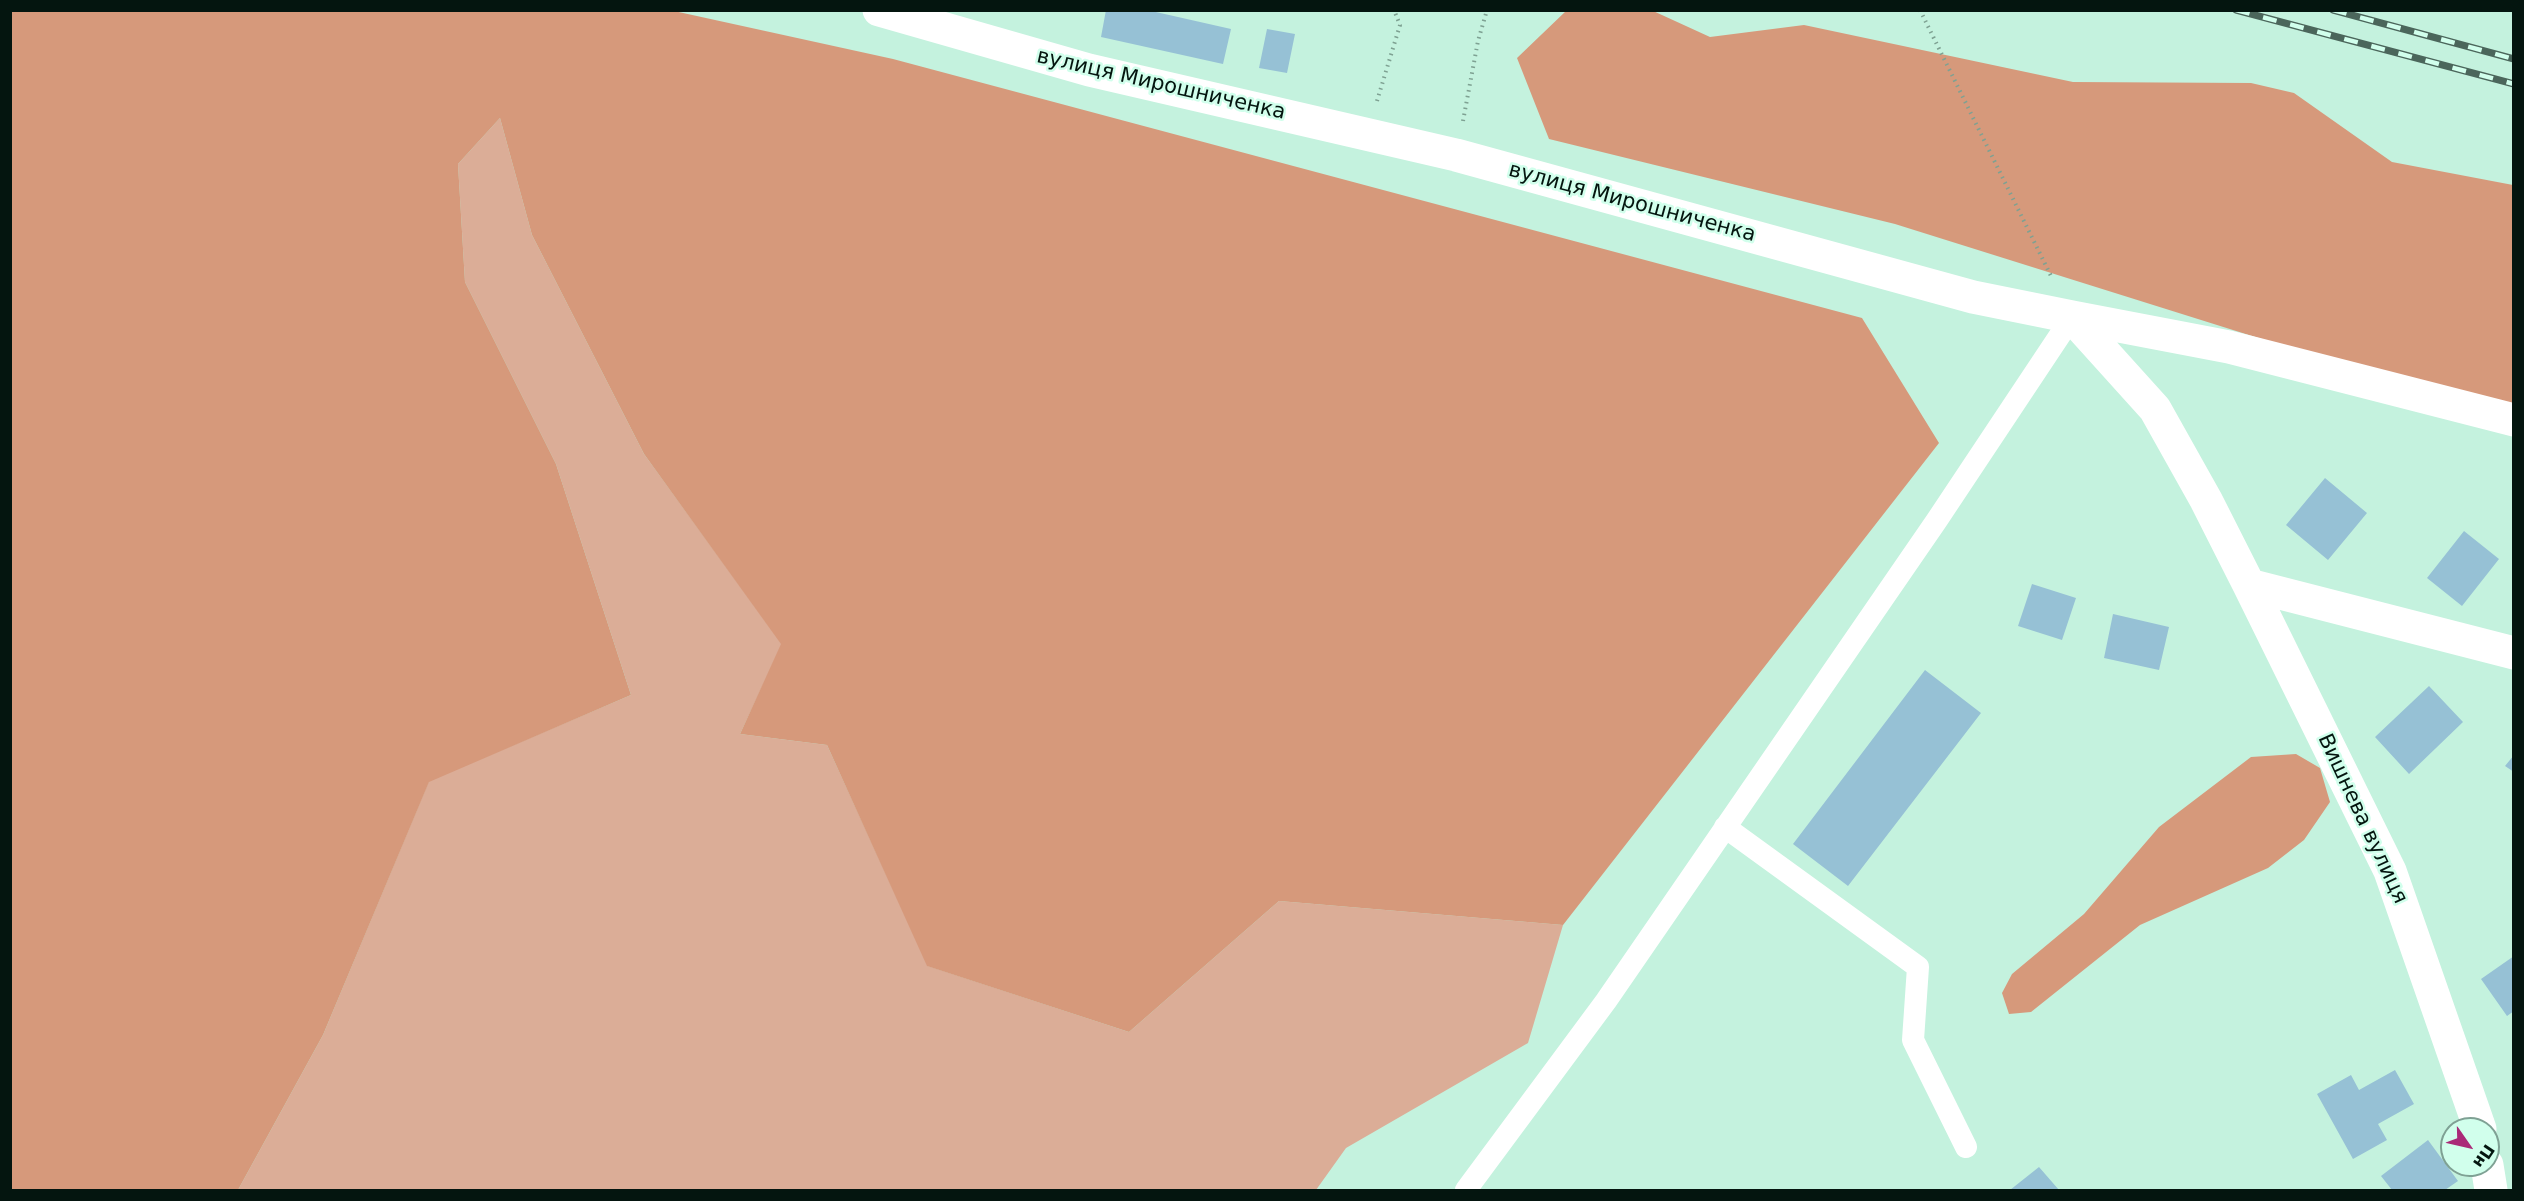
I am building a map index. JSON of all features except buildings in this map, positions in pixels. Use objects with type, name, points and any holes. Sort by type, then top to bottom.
[{"type":"street","name":"вулиця Мирошниченка","points":[[879,10],[1089,70],[1456,155],[1973,297],[2229,347],[2514,420]]},
{"type":"street","points":[[2072,317],[2155,409],[2206,500],[2249,585],[2514,652]]},
{"type":"street","name":"Вишнева вулиця","points":[[2249,585],[2390,871],[2476,1117]]},
{"type":"lane","points":[[1466,1191],[1606,1001],[1937,520],[2072,317]]},
{"type":"lane","points":[[1725,826],[1918,967],[1913,1040],[1966,1146]]},
{"type":"path","points":[[1367,133],[1400,25],[1394,10]]},
{"type":"path","points":[[1456,155],[1478,41],[1487,10]]},
{"type":"path","points":[[1920,10],[2072,317]]},
{"type":"shaded area","points":[[1651,10],[1710,37],[1804,25],[2073,82],[2251,83],[2294,93],[2392,162],[2513,185],[2513,415],[2504,415],[1895,224],[1549,139],[1517,58],[1566,11]]},
{"type":"shaded area","points":[[10,11],[674,11],[893,59],[1862,318],[1939,443],[1563,925],[1279,901],[1129,1032],[927,966],[827,745],[740,734],[781,644],[644,454],[532,235],[500,118],[458,164],[465,282],[556,464],[631,695],[429,782],[323,1035],[238,1190],[11,1190]]},
{"type":"shaded area","points":[[500,118],[532,235],[644,454],[782,644],[740,734],[827,745],[928,966],[1129,1032],[1279,901],[1563,925],[1528,1043],[1346,1148],[1316,1190],[238,1190],[323,1035],[429,781],[631,695],[556,464],[465,282],[458,164]]},
{"type":"shaded area","points":[[2296,754],[2320,768],[2330,802],[2304,840],[2268,868],[2140,925],[2031,1012],[2009,1014],[2002,993],[2012,974],[2084,914],[2159,827],[2251,757]]},
{"type":"railway","points":[[2236,10],[2514,84]]},
{"type":"railway","points":[[2333,10],[2514,59]]}]
